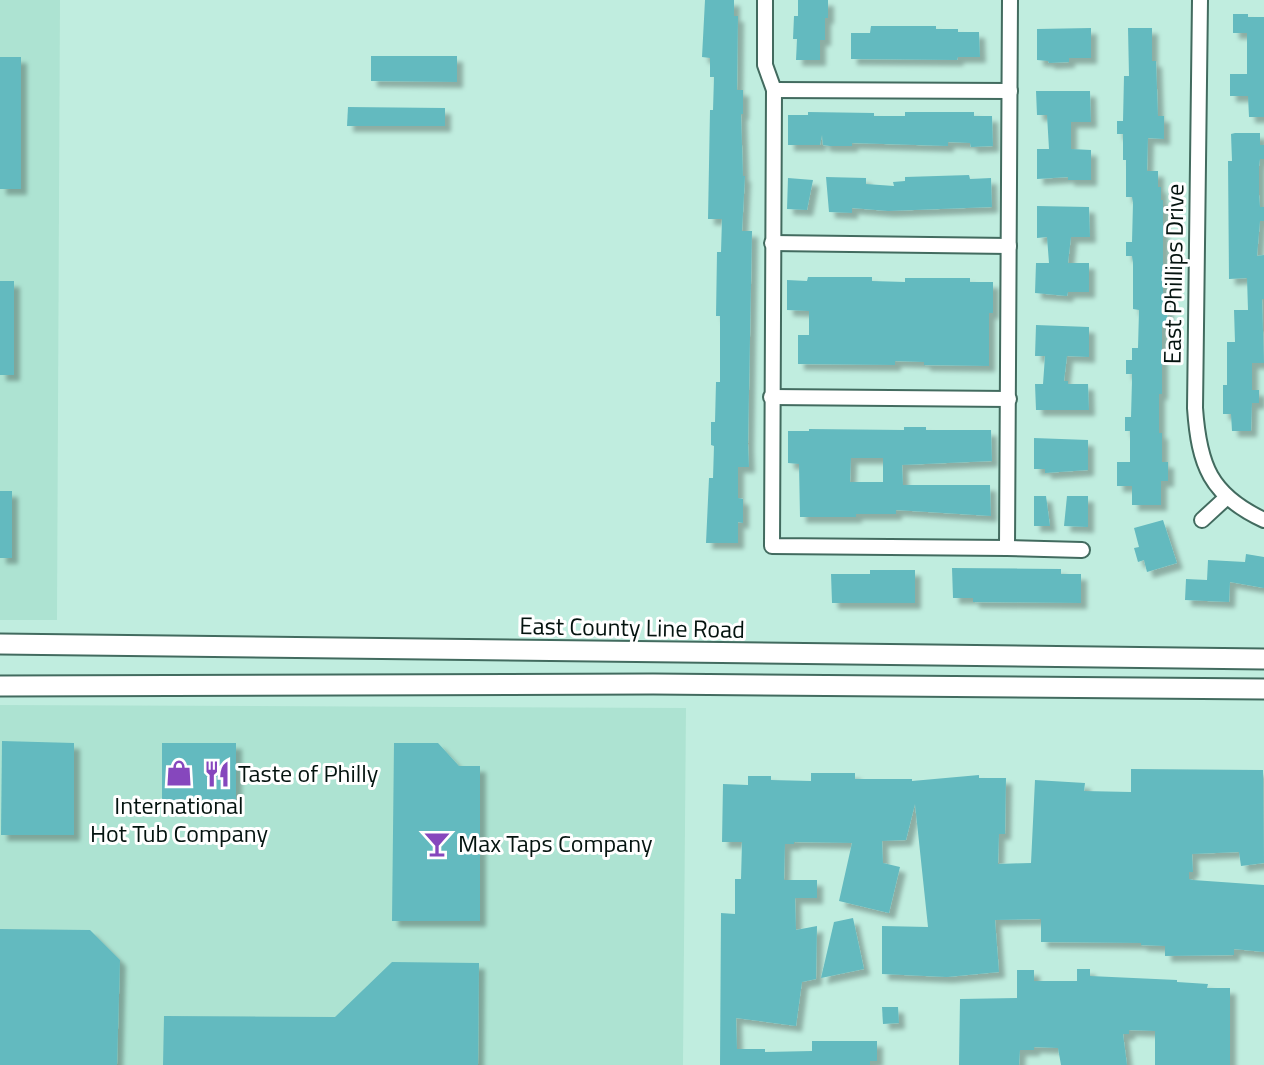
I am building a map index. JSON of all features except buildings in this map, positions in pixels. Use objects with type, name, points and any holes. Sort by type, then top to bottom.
[{"type":"main road","name":"East County Line Road","points":[[0,644],[1264,659]]},
{"type":"main road","points":[[0,686],[653,684],[1264,690]]},
{"type":"street","points":[[765,0],[765,65],[774,90],[772,546],[1082,550]]},
{"type":"street","points":[[1007,548],[1010,0]]},
{"type":"street","name":"East Phillips Drive","points":[[1200,0],[1195,408],[1197,440],[1202,461],[1227,497],[1247,512],[1264,520]]},
{"type":"street","points":[[774,90],[1010,91]]},
{"type":"street","points":[[772,243],[1009,246]]},
{"type":"street","points":[[771,397],[1009,399]]},
{"type":"street","points":[[1202,520],[1227,497]]},
{"type":"shaded area","points":[[0,0],[60,0],[57,620],[0,620]]},
{"type":"shaded area","points":[[0,705],[686,708],[683,1065],[0,1065]]},
{"type":"place","name":"International Hot Tub Company","points":[[179,773]]},
{"type":"place","name":"Taste of Philly","points":[[217,774]]},
{"type":"place","name":"Max Taps Company","points":[[437,844]]}]
